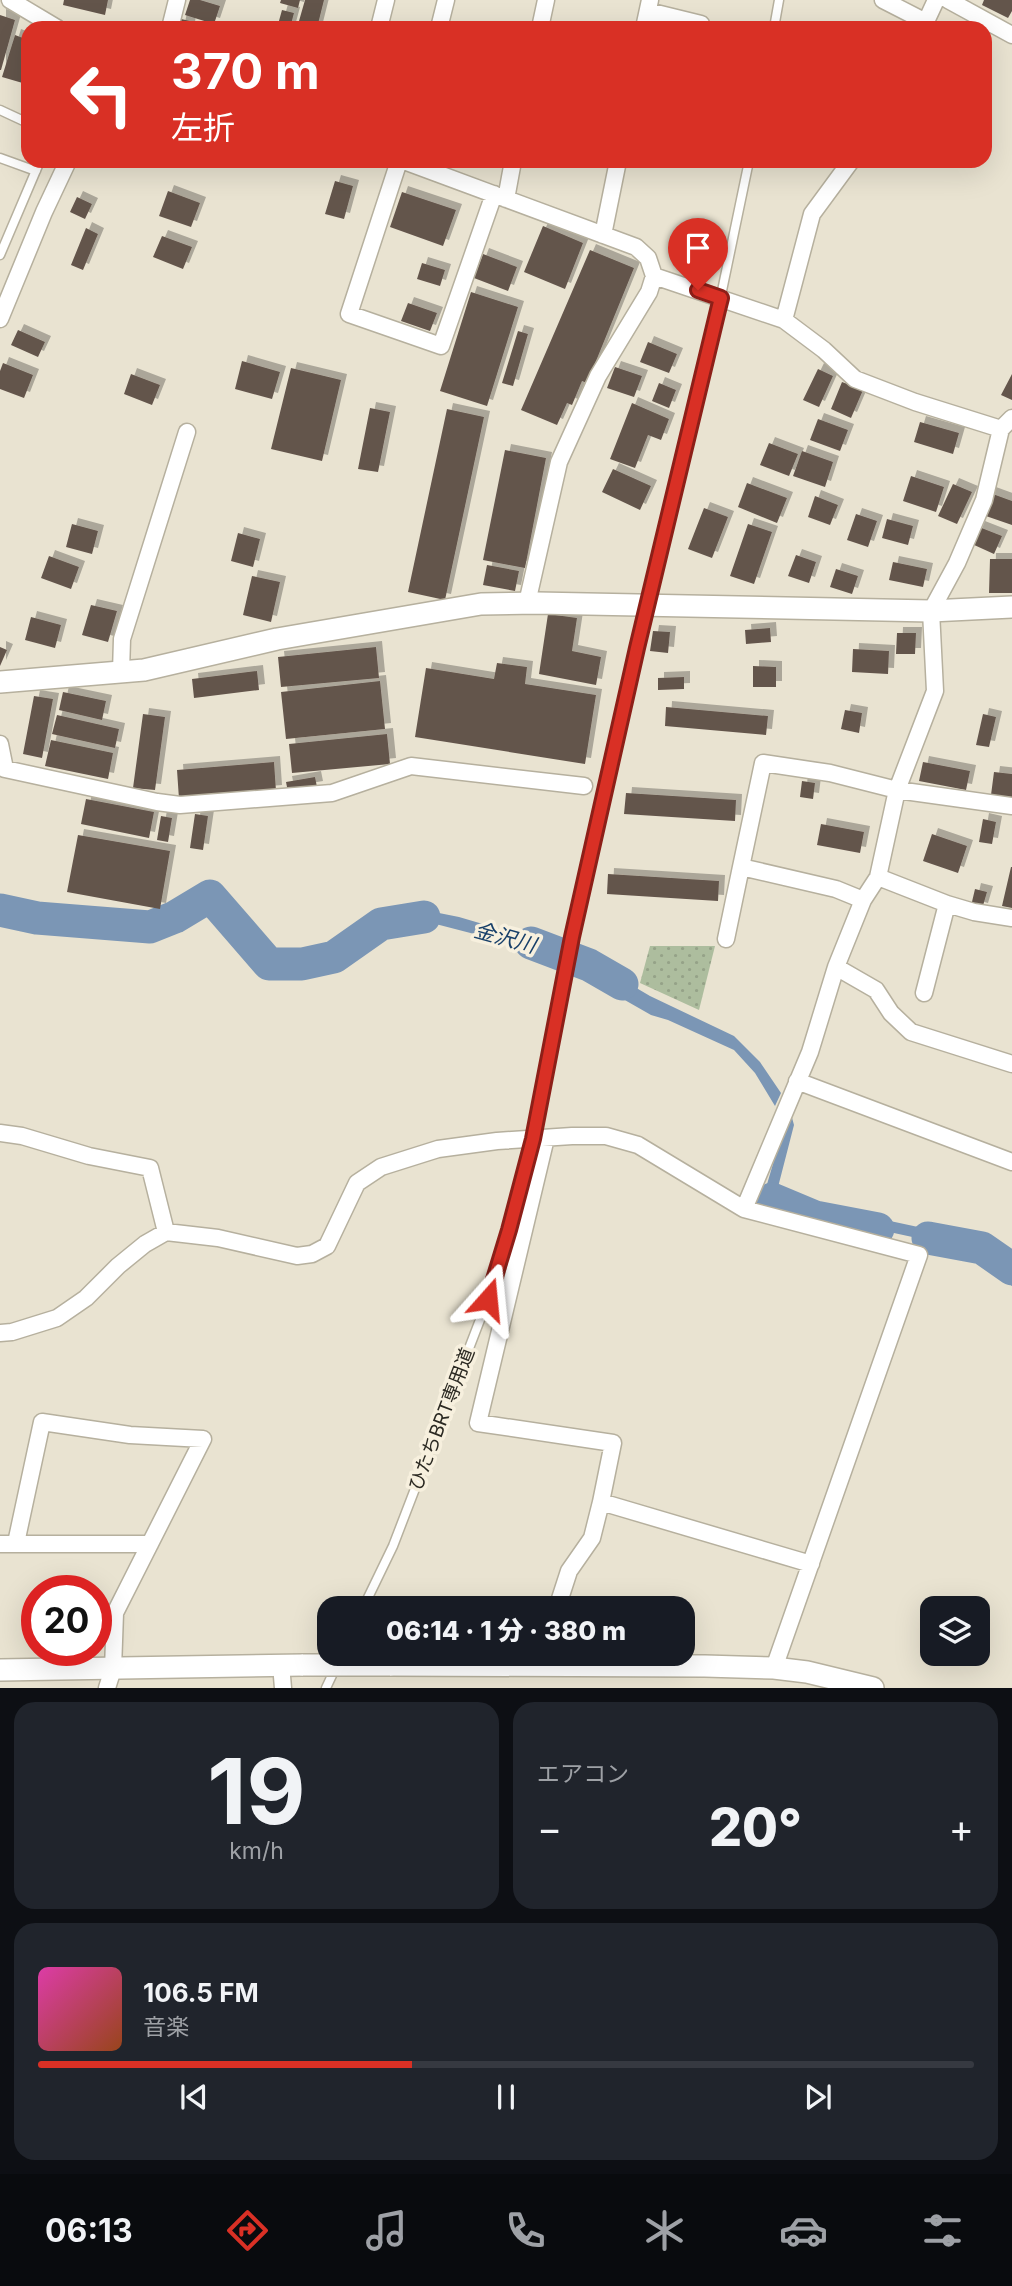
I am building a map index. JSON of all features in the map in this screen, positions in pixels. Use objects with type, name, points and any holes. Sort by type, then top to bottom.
[{"type":"street","points":[[10,0],[45,21]]},
{"type":"street","points":[[172,21],[177,0]]},
{"type":"street","points":[[381,21],[386,0]]},
{"type":"street","points":[[441,21],[446,0]]},
{"type":"street","points":[[542,21],[546,0]]},
{"type":"street","points":[[883,0],[917,21]]},
{"type":"street","points":[[926,21],[936,0]]},
{"type":"street","points":[[948,0],[986,21]]},
{"type":"street","points":[[649,6],[692,21]]},
{"type":"street","points":[[992,24],[1012,35]]},
{"type":"street","points":[[0,319],[65,168]]},
{"type":"street","points":[[402,168],[349,314],[442,346],[510,168]]},
{"type":"street","points":[[424,168],[636,247],[648,258],[654,276],[649,292],[598,376],[559,462],[527,603]]},
{"type":"street","points":[[603,235],[617,168]]},
{"type":"street","points":[[784,320],[813,214],[846,168]]},
{"type":"street","points":[[654,276],[784,320],[824,350],[855,379],[915,402],[1007,424],[984,500],[957,563],[931,611],[935,691],[897,790],[878,877],[863,900],[836,967],[810,1052],[744,1209]]},
{"type":"street","points":[[121,672],[122,639],[187,432]]},
{"type":"street","points":[[0,682],[144,670],[277,639],[481,604],[931,611],[1012,607]]},
{"type":"street","points":[[0,744],[5,769],[180,805],[332,793],[411,765],[584,786]]},
{"type":"street","points":[[726,939],[763,763],[830,773],[897,790],[1012,806]]},
{"type":"street","points":[[741,867],[836,889],[863,900]]},
{"type":"street","points":[[878,877],[947,904],[974,912],[1012,918]]},
{"type":"street","points":[[924,993],[947,904]]},
{"type":"street","points":[[836,967],[876,990],[891,1013],[911,1032],[1012,1064]]},
{"type":"street","points":[[797,1081],[1012,1162]]},
{"type":"street","points":[[0,1133],[22,1136],[89,1156],[150,1168],[166,1232]]},
{"type":"street","points":[[0,1333],[57,1318],[86,1298],[145,1244],[166,1232],[218,1238],[297,1256],[312,1254],[327,1246],[356,1183],[380,1167],[438,1149],[497,1141],[606,1136],[638,1145],[744,1209],[919,1255],[774,1668]]},
{"type":"street","points":[[539,1139],[478,1423],[612,1443],[592,1538],[569,1571],[562,1596]]},
{"type":"street","points":[[110,1678],[115,1614],[203,1439],[131,1435],[42,1422],[8,1544],[150,1544]]},
{"type":"street","points":[[601,1502],[811,1564]]},
{"type":"street","points":[[282,1688],[292,1665]]},
{"type":"street","points":[[0,1670],[110,1678],[317,1665]]},
{"type":"street","points":[[695,1665],[774,1668],[811,1680],[873,1688]]},
{"type":"lane","points":[[775,21],[779,0]]},
{"type":"lane","points":[[0,110],[21,120]]},
{"type":"lane","points":[[0,158],[21,166]]},
{"type":"lane","points":[[28,168],[36,171]]},
{"type":"lane","points":[[0,255],[37,168]]},
{"type":"lane","name":"ひたちBRT専用道","points":[[369,1596],[393,1546],[488,1299],[539,1139],[572,937],[647,606],[721,298],[748,168]]},
{"type":"lane","points":[[326,1688],[336,1666]]},
{"type":"green space","points":[[650,946],[715,946],[699,1010],[640,983]]},
{"type":"water","points":[[429,911],[459,917],[567,949],[565,960],[428,922],[382,929],[380,919]]},
{"type":"water","points":[[582,956],[650,996],[734,1036],[760,1062],[781,1093],[775,1106],[755,1073],[734,1050],[651,1015],[581,975]]},
{"type":"water","points":[[791,1114],[794,1125],[777,1191],[783,1198],[974,1239],[968,1255],[920,1247],[917,1238],[788,1210],[766,1200],[765,1191],[783,1130]]},
{"type":"water","points":[[979,1240],[1012,1276],[1012,1286],[988,1264],[972,1257]]},
{"type":"building","points":[[64,0],[108,0],[105,15],[63,5]]},
{"type":"building","points":[[190,0],[220,6],[215,21],[185,15]]},
{"type":"building","points":[[281,0],[300,0],[298,8],[280,3]]},
{"type":"building","points":[[305,0],[324,0],[319,21],[299,21]]},
{"type":"building","points":[[984,0],[1012,0],[1012,11],[1008,18],[982,5]]},
{"type":"building","points":[[282,10],[294,13],[292,21],[279,21]]},
{"type":"building","points":[[0,15],[15,20],[1,70],[0,70]]},
{"type":"building","points":[[15,35],[21,37],[21,83],[2,77]]},
{"type":"building","points":[[335,181],[353,186],[344,219],[325,214]]},
{"type":"building","points":[[168,191],[200,203],[191,227],[159,216]]},
{"type":"building","points":[[402,192],[456,210],[443,246],[390,227]]},
{"type":"building","points":[[77,197],[92,204],[85,219],[70,212]]},
{"type":"building","points":[[543,226],[583,243],[565,289],[524,272]]},
{"type":"building","points":[[86,228],[98,234],[83,270],[71,265]]},
{"type":"building","points":[[162,236],[192,247],[183,269],[153,257]]},
{"type":"building","points":[[590,250],[634,268],[587,383],[582,381],[572,405],[567,403],[557,425],[521,410]]},
{"type":"building","points":[[483,254],[517,267],[508,291],[474,278]]},
{"type":"building","points":[[422,263],[445,270],[440,286],[417,279]]},
{"type":"building","points":[[471,292],[518,307],[487,406],[440,391]]},
{"type":"building","points":[[408,303],[437,313],[430,331],[401,321]]},
{"type":"building","points":[[18,330],[45,342],[38,357],[11,345]]},
{"type":"building","points":[[518,331],[528,334],[513,386],[502,383]]},
{"type":"building","points":[[648,342],[677,354],[669,373],[640,362]]},
{"type":"building","points":[[242,361],[280,372],[272,399],[235,389]]},
{"type":"building","points":[[3,363],[33,375],[24,398],[0,389]]},
{"type":"building","points":[[615,367],[642,376],[634,397],[607,388]]},
{"type":"building","points":[[291,368],[341,380],[322,461],[271,449]]},
{"type":"building","points":[[818,369],[833,376],[819,407],[803,400]]},
{"type":"building","points":[[131,374],[160,385],[152,405],[124,394]]},
{"type":"building","points":[[1012,374],[1012,400],[1001,395]]},
{"type":"building","points":[[842,382],[863,390],[851,418],[831,409]]},
{"type":"building","points":[[659,383],[676,390],[669,408],[652,401]]},
{"type":"building","points":[[632,403],[669,419],[661,440],[648,435],[635,468],[610,459]]},
{"type":"building","points":[[370,408],[390,412],[378,472],[358,469]]},
{"type":"building","points":[[447,409],[484,417],[445,600],[408,592]]},
{"type":"building","points":[[818,419],[848,430],[840,451],[810,440]]},
{"type":"building","points":[[920,422],[959,433],[953,454],[914,442]]},
{"type":"building","points":[[769,443],[798,454],[789,476],[760,465]]},
{"type":"building","points":[[505,450],[546,458],[525,568],[483,560]]},
{"type":"building","points":[[802,451],[833,462],[825,487],[793,476]]},
{"type":"building","points":[[613,469],[651,486],[640,510],[602,492]]},
{"type":"building","points":[[911,476],[944,487],[936,512],[903,501]]},
{"type":"building","points":[[747,483],[787,498],[777,523],[738,507]]},
{"type":"building","points":[[953,484],[972,492],[957,524],[938,516]]},
{"type":"building","points":[[990,493],[1012,501],[1012,525],[983,515]]},
{"type":"building","points":[[815,496],[838,505],[830,525],[808,517]]},
{"type":"building","points":[[704,508],[728,517],[712,558],[688,549]]},
{"type":"building","points":[[856,514],[877,521],[868,547],[847,540]]},
{"type":"building","points":[[887,519],[913,526],[908,545],[882,538]]},
{"type":"building","points":[[72,524],[98,531],[92,554],[66,547]]},
{"type":"building","points":[[748,524],[772,532],[754,584],[730,576]]},
{"type":"building","points":[[979,527],[1002,536],[994,554],[972,544]]},
{"type":"building","points":[[238,533],[260,539],[253,567],[231,561]]},
{"type":"building","points":[[796,555],[816,562],[809,583],[788,576]]},
{"type":"building","points":[[49,556],[79,567],[71,589],[41,578]]},
{"type":"building","points":[[990,559],[1012,559],[1012,593],[989,593]]},
{"type":"building","points":[[893,562],[927,569],[923,587],[889,580]]},
{"type":"building","points":[[487,565],[519,571],[515,591],[483,585]]},
{"type":"building","points":[[836,569],[858,576],[852,594],[830,587]]},
{"type":"building","points":[[252,576],[280,582],[271,622],[243,615]]},
{"type":"building","points":[[91,605],[117,611],[108,642],[82,635]]},
{"type":"building","points":[[548,614],[577,618],[572,651],[601,657],[596,685],[539,674]]},
{"type":"building","points":[[31,617],[61,625],[55,648],[25,640]]},
{"type":"building","points":[[770,628],[771,642],[746,644],[745,630]]},
{"type":"building","points":[[653,631],[670,632],[668,653],[650,651]]},
{"type":"building","points":[[897,633],[916,633],[915,654],[896,654]]},
{"type":"building","points":[[0,647],[7,650],[0,666]]},
{"type":"building","points":[[376,647],[379,678],[281,687],[278,657]]},
{"type":"building","points":[[853,649],[889,651],[888,674],[852,672]]},
{"type":"building","points":[[497,663],[527,667],[525,684],[596,695],[585,764],[415,737],[426,668],[494,679]]},
{"type":"building","points":[[753,666],[776,667],[776,687],[753,687]]},
{"type":"building","points":[[257,671],[259,690],[194,698],[192,679]]},
{"type":"building","points":[[684,677],[684,689],[658,690],[658,678]]},
{"type":"building","points":[[380,681],[385,729],[286,739],[281,692]]},
{"type":"building","points":[[63,692],[106,701],[102,720],[59,710]]},
{"type":"building","points":[[34,696],[53,699],[42,758],[23,754]]},
{"type":"building","points":[[666,707],[768,716],[766,735],[665,726]]},
{"type":"building","points":[[845,710],[862,713],[859,733],[841,729]]},
{"type":"building","points":[[143,714],[165,717],[155,790],[133,788]]},
{"type":"building","points":[[983,714],[996,717],[989,747],[976,745]]},
{"type":"building","points":[[57,715],[119,729],[115,748],[52,734]]},
{"type":"building","points":[[387,734],[390,764],[292,773],[289,744]]},
{"type":"building","points":[[51,740],[113,753],[108,779],[45,766]]},
{"type":"building","points":[[274,762],[276,791],[179,799],[177,770]]},
{"type":"building","points":[[923,762],[970,771],[966,790],[919,781]]},
{"type":"building","points":[[994,772],[1012,774],[1012,797],[991,795]]},
{"type":"building","points":[[315,777],[317,787],[288,792],[286,782]]},
{"type":"building","points":[[802,781],[815,783],[813,799],[800,797]]},
{"type":"building","points":[[626,793],[736,800],[735,821],[624,814]]},
{"type":"building","points":[[86,799],[154,812],[149,838],[81,824]]},
{"type":"building","points":[[195,814],[208,816],[203,850],[190,848]]},
{"type":"building","points":[[161,816],[172,818],[168,842],[157,840]]},
{"type":"building","points":[[983,819],[996,822],[992,844],[979,842]]},
{"type":"building","points":[[821,824],[864,832],[860,853],[817,845]]},
{"type":"building","points":[[932,834],[967,846],[958,873],[923,861]]},
{"type":"building","points":[[78,835],[170,851],[160,909],[67,892]]},
{"type":"building","points":[[1012,867],[1012,908],[1002,906]]},
{"type":"building","points":[[608,874],[719,881],[718,901],[607,894]]},
{"type":"building","points":[[975,889],[987,892],[982,909],[971,906]]},
{"type":"waterway","name":"金沢川","points":[[0,910],[37,918],[150,927],[175,917],[210,896],[269,964],[302,964],[334,957],[381,924],[424,917]]},
{"type":"waterway","name":"金沢川","points":[[531,943],[589,965],[622,984]]},
{"type":"waterway","name":"金沢川","points":[[772,1199],[815,1217],[878,1229]]},
{"type":"waterway","name":"金沢川","points":[[928,1238],[982,1248],[1012,1269]]},
{"type":"route","points":[[488,1299],[503,1254],[533,1139],[572,937],[637,648],[721,298],[698,290]]}]
